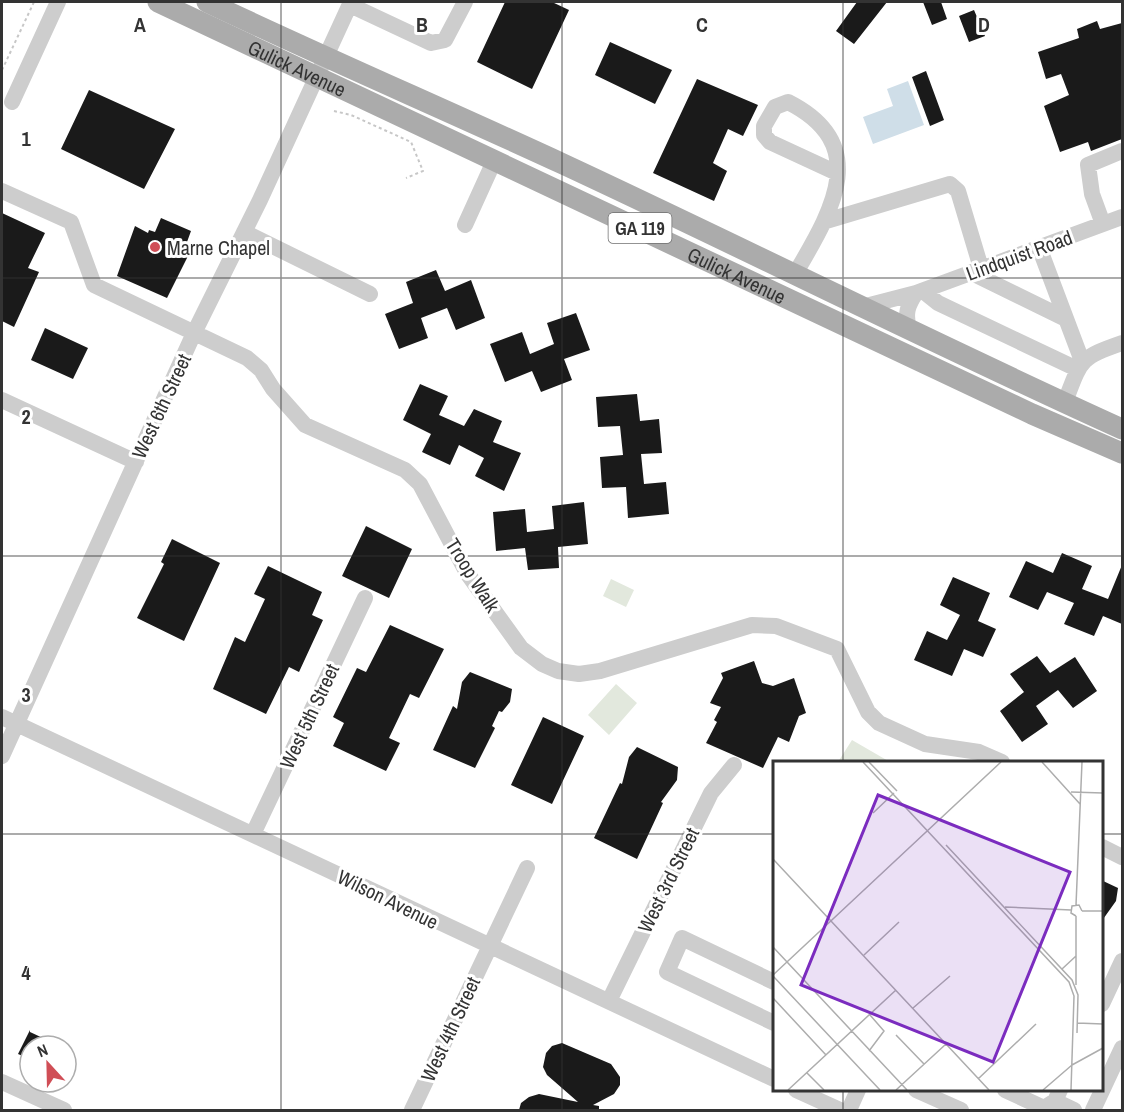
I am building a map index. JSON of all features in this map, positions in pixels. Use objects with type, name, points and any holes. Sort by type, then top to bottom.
[{"type":"main road","name":"Gulick Avenue","points":[[158,2],[563,164],[794,276],[1122,429]]},
{"type":"main road","name":"Gulick Avenue","points":[[207,2],[322,67],[495,159],[1032,414],[1122,453]]},
{"type":"street","points":[[12,102],[58,2]]},
{"type":"street","points":[[351,3],[431,43],[445,40],[465,2]]},
{"type":"street","name":"West 6th Street","points":[[2,756],[9,720],[136,462],[194,333],[351,3]]},
{"type":"street","points":[[794,276],[826,220],[838,187],[837,173],[835,152],[822,127],[809,113],[788,102],[775,106],[765,126],[764,135],[770,141],[837,173]]},
{"type":"street","points":[[1103,224],[1092,194],[1088,165],[1122,151]]},
{"type":"street","points":[[465,225],[495,159]]},
{"type":"street","points":[[826,220],[950,184],[958,192],[975,270],[1066,319]]},
{"type":"street","name":"Troop Walk","points":[[2,191],[71,222],[94,285],[247,358],[261,370],[273,389],[305,424],[405,471],[420,484],[467,573],[521,648],[542,663],[558,671],[579,674],[600,671],[729,630],[752,625],[776,626],[837,650],[868,712],[879,723],[925,744],[979,752],[1000,761]]},
{"type":"street","name":"Lindquist Road","points":[[862,307],[919,292],[1122,217]]},
{"type":"street","points":[[244,232],[370,294]]},
{"type":"street","points":[[1039,247],[1066,319],[1080,365]]},
{"type":"street","points":[[909,329],[906,316],[908,306],[919,292],[938,303],[1080,365]]},
{"type":"street","points":[[1065,402],[1080,365],[1099,351],[1122,343]]},
{"type":"street","points":[[2,400],[136,462]]},
{"type":"street","name":"West 5th Street","points":[[253,834],[365,598]]},
{"type":"street","name":"Wilson Avenue","points":[[9,720],[488,947],[609,1000],[773,1079]]},
{"type":"street","name":"West 3rd Street","points":[[609,1000],[711,793],[734,765]]},
{"type":"street","points":[[1103,848],[1122,857]]},
{"type":"street","name":"West 4th Street","points":[[412,1110],[527,868]]},
{"type":"street","points":[[773,982],[682,938],[667,972],[773,1023]]},
{"type":"street","points":[[1103,1000],[1122,961]]},
{"type":"street","points":[[1103,1089],[1122,1048]]},
{"type":"street","points":[[2,1082],[64,1110]]},
{"type":"street","points":[[800,1091],[840,1110]]},
{"type":"street","points":[[849,1110],[857,1091]]},
{"type":"street","points":[[920,1091],[961,1110]]},
{"type":"street","points":[[1009,1091],[1044,1108],[1058,1095],[1074,1110]]},
{"type":"street","points":[[1093,1110],[1102,1091]]},
{"type":"path","points":[[2,70],[34,2]]},
{"type":"path","points":[[334,111],[351,115],[411,142],[423,171],[406,178]]},
{"type":"shaded area","points":[[908,81],[924,125],[873,144],[863,117],[893,106],[887,89]]},
{"type":"shaded area","points":[[611,579],[634,590],[626,607],[603,596]]},
{"type":"shaded area","points":[[616,684],[637,703],[609,735],[588,715]]},
{"type":"shaded area","points":[[852,740],[888,761],[839,761]]},
{"type":"building","points":[[505,2],[552,2],[569,10],[532,89],[477,62]]},
{"type":"building","points":[[857,2],[887,2],[854,44],[836,31]]},
{"type":"building","points":[[923,2],[941,2],[947,19],[932,25]]},
{"type":"building","points":[[974,10],[985,36],[969,42],[959,16]]},
{"type":"building","points":[[1097,21],[1100,29],[1122,23],[1122,139],[1091,151],[1088,142],[1060,152],[1044,106],[1069,95],[1061,74],[1046,79],[1038,52],[1079,38],[1077,29]]},
{"type":"building","points":[[610,42],[672,70],[655,104],[595,75]]},
{"type":"building","points":[[926,71],[944,120],[930,126],[912,77]]},
{"type":"building","points":[[697,79],[758,105],[743,136],[728,129],[713,163],[727,171],[714,201],[653,173]]},
{"type":"building","points":[[89,90],[175,129],[144,189],[61,149]]},
{"type":"building","points":[[2,213],[45,233],[28,268],[39,272],[14,327],[2,321]]},
{"type":"building","points":[[161,218],[191,231],[187,242],[189,243],[187,250],[190,252],[167,298],[117,276],[135,226],[148,233],[149,230],[155,232]]},
{"type":"building","points":[[436,270],[445,291],[471,280],[485,318],[456,330],[447,308],[421,318],[428,338],[399,349],[385,314],[413,303],[406,282]]},
{"type":"building","points":[[576,313],[590,350],[564,359],[572,380],[541,392],[532,371],[505,382],[490,344],[522,332],[530,354],[554,344],[547,323]]},
{"type":"building","points":[[45,328],[88,348],[73,379],[31,360]]},
{"type":"building","points":[[420,384],[448,396],[439,415],[464,426],[474,409],[502,421],[493,442],[521,453],[504,491],[475,476],[484,458],[459,445],[450,465],[422,452],[431,434],[403,420]]},
{"type":"building","points":[[637,394],[640,421],[659,419],[662,453],[641,454],[644,484],[666,482],[669,514],[628,518],[626,487],[602,488],[600,457],[623,455],[620,426],[598,427],[596,397]]},
{"type":"building","points":[[584,502],[588,544],[558,547],[559,568],[528,570],[525,548],[496,551],[493,512],[525,509],[527,532],[554,529],[552,506]]},
{"type":"building","points":[[366,526],[412,549],[389,598],[342,576]]},
{"type":"building","points":[[172,539],[220,563],[184,641],[137,618],[164,564],[161,562]]},
{"type":"building","points":[[1062,553],[1092,566],[1082,589],[1108,599],[1122,565],[1122,624],[1103,616],[1094,636],[1064,624],[1074,603],[1047,592],[1038,610],[1009,597],[1026,561],[1053,573]]},
{"type":"building","points":[[268,566],[322,592],[312,615],[323,620],[299,672],[289,667],[266,714],[213,689],[235,637],[245,642],[265,599],[254,594]]},
{"type":"building","points":[[953,577],[990,593],[978,621],[996,629],[983,657],[964,649],[952,676],[914,660],[927,631],[947,640],[960,615],[940,605]]},
{"type":"building","points":[[390,625],[444,649],[419,698],[410,694],[389,738],[400,743],[386,771],[333,746],[344,723],[333,717],[357,668],[366,672]]},
{"type":"building","points":[[1037,656],[1050,673],[1075,657],[1097,691],[1073,708],[1058,690],[1036,706],[1048,724],[1022,742],[1000,711],[1024,692],[1010,674]]},
{"type":"building","points":[[754,661],[762,683],[773,686],[794,678],[806,713],[799,716],[789,742],[778,737],[763,768],[706,743],[717,722],[714,720],[721,707],[710,703],[723,678],[721,673]]},
{"type":"building","points":[[470,672],[512,689],[510,702],[502,712],[499,711],[492,726],[495,728],[475,768],[433,750],[453,706],[457,709],[462,682]]},
{"type":"building","points":[[543,717],[584,736],[552,804],[511,785]]},
{"type":"building","points":[[637,747],[678,767],[677,780],[661,802],[663,803],[637,859],[594,838],[620,783],[622,784],[629,757]]},
{"type":"building","points":[[1103,881],[1118,888],[1116,901],[1103,919]]},
{"type":"building","points":[[562,1043],[611,1064],[620,1077],[620,1085],[614,1094],[593,1105],[599,1106],[599,1110],[519,1110],[521,1103],[539,1094],[578,1102],[547,1075],[543,1067],[546,1053],[552,1046]]},
{"type":"place","name":"Marne Chapel","points":[[155,247]]}]
